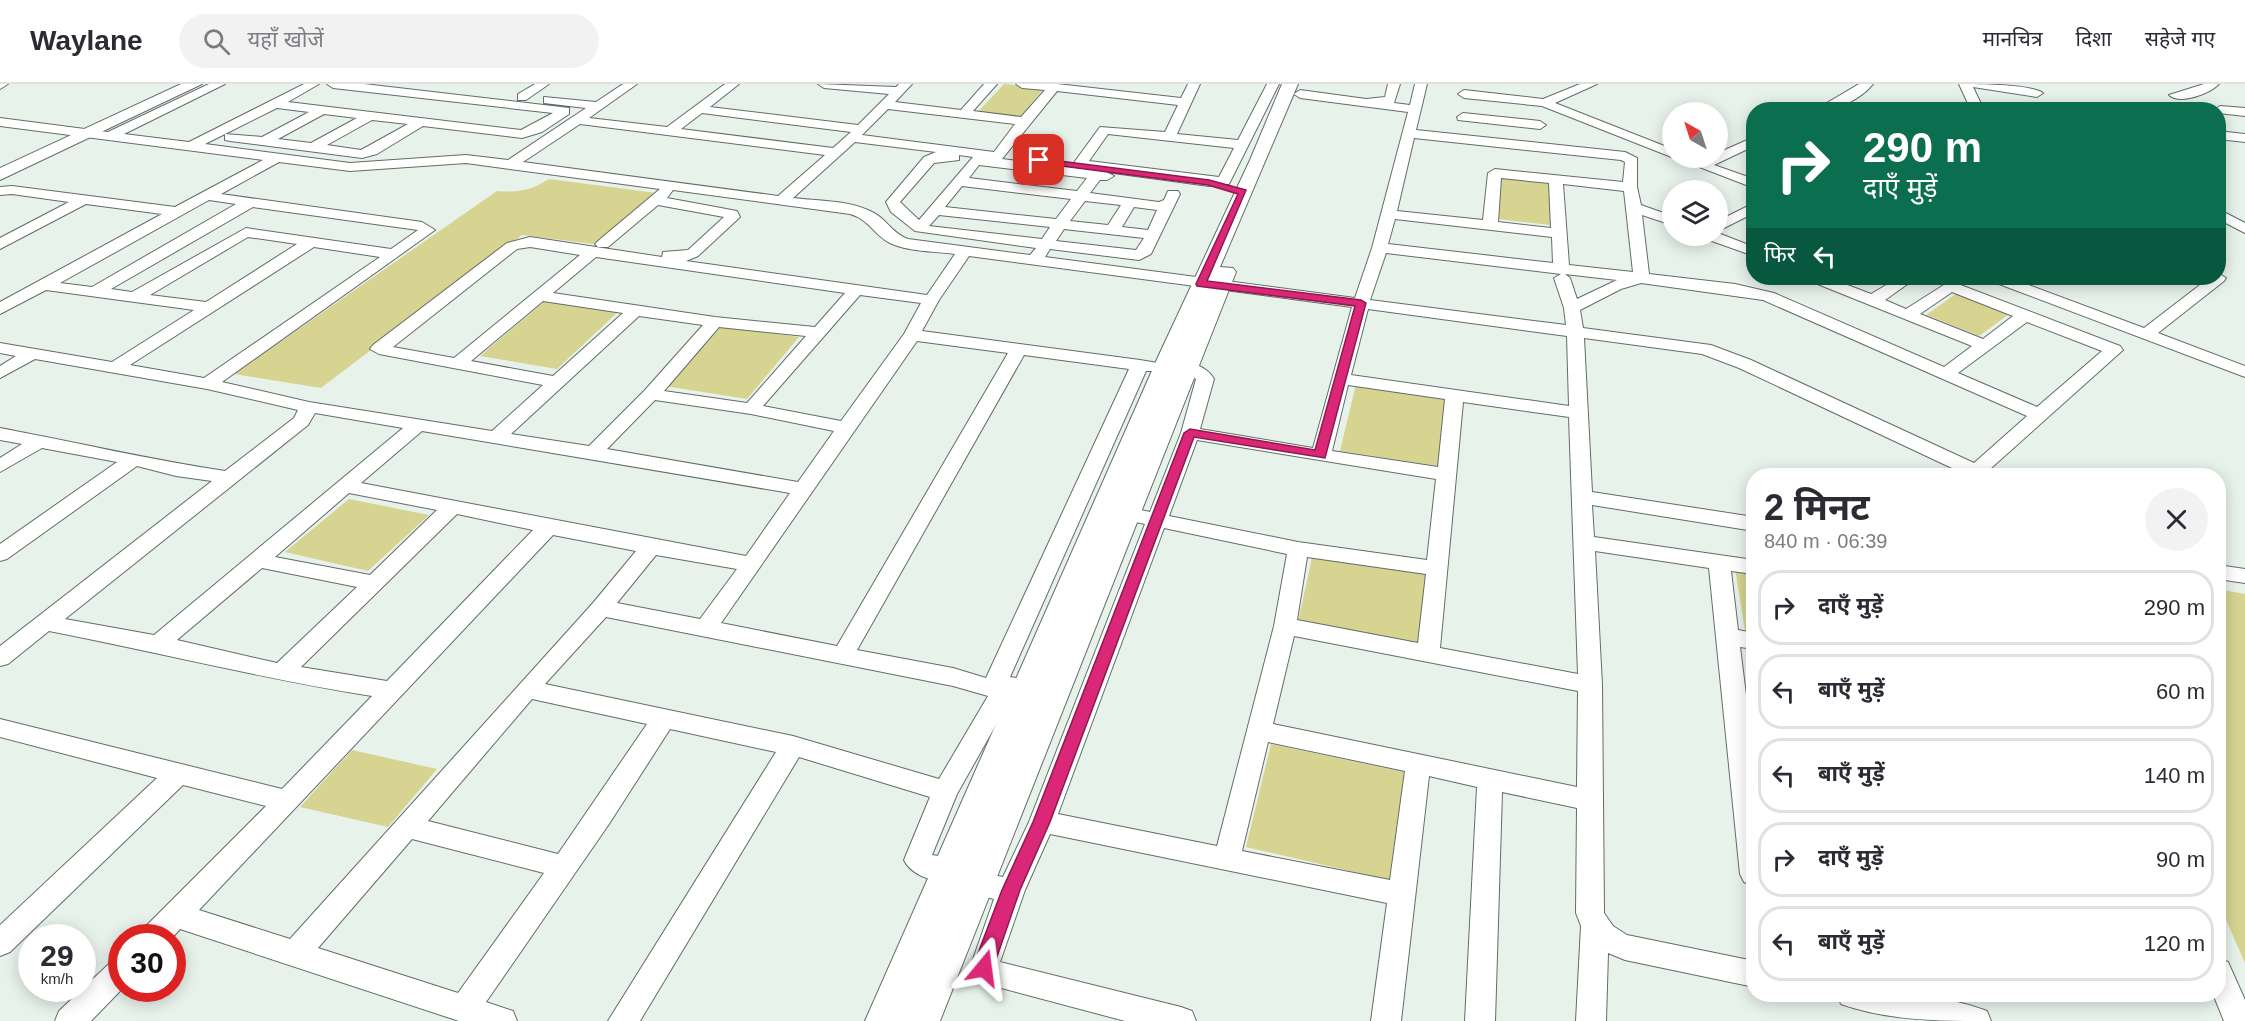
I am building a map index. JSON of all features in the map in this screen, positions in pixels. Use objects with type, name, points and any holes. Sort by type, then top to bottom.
[{"type":"main road","points":[[0,164],[173,84]]},
{"type":"main road","points":[[0,175],[194,84]]},
{"type":"main road","points":[[1210,285],[1243,192],[1298,88]]},
{"type":"main road","points":[[884,1021],[1163,367],[1210,285],[1298,88]]},
{"type":"main road","points":[[921,1021],[1127,514],[1163,367]]},
{"type":"street","points":[[110,136],[219,84]]},
{"type":"street","points":[[192,146],[313,84]]},
{"type":"street","points":[[410,84],[598,106]]},
{"type":"street","points":[[522,97],[543,84]]},
{"type":"street","points":[[510,165],[631,84]]},
{"type":"street","points":[[669,131],[733,84]]},
{"type":"street","points":[[824,84],[902,88]]},
{"type":"street","points":[[964,114],[991,84]]},
{"type":"street","points":[[1022,84],[1054,87],[1122,105],[1186,102]]},
{"type":"street","points":[[1169,137],[1193,84],[1185,84]]},
{"type":"street","points":[[698,109],[998,156],[1080,164],[1099,171],[1172,185],[1174,190],[1154,235],[1146,251],[1139,255],[920,228],[893,205],[896,198],[932,157],[1099,171],[1209,182],[1224,181],[1273,84]]},
{"type":"street","points":[[1321,84],[1317,92],[1324,96],[1380,102],[1390,100],[1394,84]]},
{"type":"street","points":[[1320,455],[1361,303],[1380,248],[1421,84]]},
{"type":"street","points":[[1500,84],[1662,150]]},
{"type":"street","points":[[1838,102],[1867,84]]},
{"type":"street","points":[[1965,84],[1974,102]]},
{"type":"street","points":[[1975,84],[2038,88]]},
{"type":"street","points":[[2175,95],[2198,92],[2213,84]]},
{"type":"street","points":[[1461,139],[1466,89],[1546,102],[1580,85]]},
{"type":"street","points":[[998,156],[1023,121],[1054,87]]},
{"type":"street","points":[[395,119],[449,88]]},
{"type":"street","points":[[781,201],[902,88]]},
{"type":"street","points":[[1298,88],[1415,109]]},
{"type":"street","points":[[329,92],[415,108],[546,123]]},
{"type":"street","points":[[275,104],[522,134],[532,132],[565,111],[436,96],[297,93]]},
{"type":"street","points":[[885,105],[1023,121]]},
{"type":"street","points":[[1080,164],[1122,105]]},
{"type":"street","points":[[263,142],[322,110]]},
{"type":"street","points":[[2226,110],[2245,112]]},
{"type":"street","points":[[313,148],[369,116]]},
{"type":"street","points":[[1463,117],[1540,125]]},
{"type":"street","points":[[578,120],[836,152]]},
{"type":"street","points":[[0,122],[362,168],[451,158],[850,210],[868,216],[880,225],[888,237],[896,241],[1210,285],[1689,346],[1721,354],[1970,468]]},
{"type":"street","points":[[215,135],[367,153],[420,122]]},
{"type":"street","points":[[1105,130],[1244,145]]},
{"type":"street","points":[[1407,133],[1461,139],[1496,158],[1556,180],[1630,186]]},
{"type":"street","points":[[2226,136],[2245,138]]},
{"type":"street","points":[[1649,145],[1662,139]]},
{"type":"street","points":[[1728,153],[1746,145]]},
{"type":"street","points":[[1496,158],[1625,156],[1632,161],[1630,186],[1641,278]]},
{"type":"street","points":[[0,309],[276,158]]},
{"type":"street","points":[[1490,225],[1496,158]]},
{"type":"street","points":[[920,228],[976,160]]},
{"type":"street","points":[[1710,168],[1746,181]]},
{"type":"street","points":[[1035,260],[1099,171]]},
{"type":"street","points":[[1556,180],[1562,273],[1572,308],[1575,333],[1582,542],[1590,685],[1590,913],[1594,927],[1591,1021]]},
{"type":"street","points":[[959,181],[993,201],[1009,217],[1154,235]]},
{"type":"street","points":[[1209,182],[1243,192]]},
{"type":"street","points":[[655,200],[733,216],[693,253],[686,256],[603,244],[655,200],[671,187]]},
{"type":"street","points":[[0,191],[12,190],[81,201],[178,212]]},
{"type":"street","points":[[935,210],[993,201],[1032,190],[1167,205]]},
{"type":"street","points":[[1009,217],[1032,190]]},
{"type":"street","points":[[207,384],[425,233],[426,227],[208,196]]},
{"type":"street","points":[[0,244],[81,201]]},
{"type":"street","points":[[95,292],[252,201]]},
{"type":"street","points":[[1112,230],[1130,202]]},
{"type":"street","points":[[133,298],[287,206]]},
{"type":"street","points":[[1634,207],[1662,217]]},
{"type":"street","points":[[1728,221],[1746,211]]},
{"type":"street","points":[[1387,214],[1559,233]]},
{"type":"street","points":[[2226,218],[2245,229]]},
{"type":"street","points":[[246,232],[393,254]]},
{"type":"street","points":[[113,369],[311,242]]},
{"type":"street","points":[[557,382],[380,349],[512,246],[530,242],[931,300]]},
{"type":"street","points":[[1728,242],[1746,249]]},
{"type":"street","points":[[1380,248],[1562,273],[1641,278],[1736,288],[1768,296],[2039,416]]},
{"type":"street","points":[[706,628],[912,335],[931,300],[965,250]]},
{"type":"street","points":[[457,364],[593,252]]},
{"type":"street","points":[[1572,308],[1615,286],[1641,278]]},
{"type":"street","points":[[43,285],[207,307]]},
{"type":"street","points":[[1847,285],[1872,301],[1984,345]]},
{"type":"street","points":[[1872,301],[1897,285]]},
{"type":"street","points":[[1908,315],[1953,285]]},
{"type":"street","points":[[1963,285],[2026,315],[2114,350]]},
{"type":"street","points":[[2032,285],[2097,315],[2245,372]]},
{"type":"street","points":[[1986,468],[2039,416],[2114,350],[2142,333],[2205,285]]},
{"type":"street","points":[[751,409],[856,290]]},
{"type":"street","points":[[540,296],[715,322],[819,332]]},
{"type":"street","points":[[496,436],[636,310]]},
{"type":"street","points":[[1945,374],[2026,315]]},
{"type":"street","points":[[2071,333],[2097,315]]},
{"type":"street","points":[[593,452],[651,394],[715,322]]},
{"type":"street","points":[[912,335],[1163,367],[1202,374],[1205,379],[1190,433],[1042,822],[1011,890],[986,956],[984,968],[989,974],[1181,1021]]},
{"type":"street","points":[[0,348],[207,384],[309,407],[593,452],[803,489]]},
{"type":"street","points":[[843,655],[1019,349]]},
{"type":"street","points":[[0,373],[30,355]]},
{"type":"street","points":[[1011,890],[980,877],[923,866],[917,861],[945,791],[1163,367]]},
{"type":"street","points":[[1342,379],[1577,413]]},
{"type":"street","points":[[651,394],[751,409],[846,428]]},
{"type":"street","points":[[1428,656],[1455,395]]},
{"type":"street","points":[[0,658],[301,421],[309,407]]},
{"type":"street","points":[[158,644],[418,425]]},
{"type":"street","points":[[1190,433],[1448,475]]},
{"type":"street","points":[[0,434],[134,459],[176,470],[227,477]]},
{"type":"street","points":[[0,466],[38,442]]},
{"type":"street","points":[[0,554],[134,459]]},
{"type":"street","points":[[345,486],[548,527],[751,564]]},
{"type":"street","points":[[1581,497],[1746,523]]},
{"type":"street","points":[[281,673],[453,507]]},
{"type":"street","points":[[1127,514],[1298,549],[1436,568]]},
{"type":"street","points":[[167,924],[548,527]]},
{"type":"street","points":[[1582,542],[1746,566]]},
{"type":"street","points":[[295,954],[527,689],[602,608],[651,546]]},
{"type":"street","points":[[1227,859],[1285,626],[1298,549]]},
{"type":"street","points":[[256,560],[374,584]]},
{"type":"street","points":[[1719,562],[1727,637],[1746,725]]},
{"type":"street","points":[[2226,573],[2245,576]]},
{"type":"street","points":[[602,608],[953,677],[998,690],[1033,672]]},
{"type":"street","points":[[46,623],[158,644],[281,673],[390,690]]},
{"type":"street","points":[[1285,626],[1428,656],[1590,685]]},
{"type":"street","points":[[1727,637],[1746,640]]},
{"type":"street","points":[[527,689],[793,746],[945,791]]},
{"type":"street","points":[[464,1008],[564,867],[664,718]]},
{"type":"street","points":[[0,728],[287,801]]},
{"type":"street","points":[[1259,731],[1590,800]]},
{"type":"street","points":[[623,1021],[793,746]]},
{"type":"street","points":[[1386,1021],[1418,764]]},
{"type":"street","points":[[0,943],[179,773]]},
{"type":"street","points":[[1480,1021],[1490,779]]},
{"type":"street","points":[[1042,822],[1402,894]]},
{"type":"street","points":[[406,826],[564,867]]},
{"type":"street","points":[[176,915],[502,1021]]},
{"type":"street","points":[[1594,927],[1609,941],[1625,947],[1746,972]]},
{"type":"street","points":[[70,1021],[108,983]]},
{"type":"street","points":[[2226,989],[2239,1021]]},
{"type":"street","points":[[1888,1002],[1976,1021]]},
{"type":"shaded area","points":[[1004,84],[1044,88],[1020,117],[978,112]]},
{"type":"shaded area","points":[[1500,178],[1550,184],[1550,225],[1497,219]]},
{"type":"shaded area","points":[[549,179],[656,193],[593,244],[522,235],[321,388],[234,374],[497,191],[524,190]]},
{"type":"shaded area","points":[[1960,291],[2012,312],[1979,336],[1926,315]]},
{"type":"shaded area","points":[[546,300],[619,311],[557,369],[480,356]]},
{"type":"shaded area","points":[[722,326],[799,337],[747,399],[665,386]]},
{"type":"shaded area","points":[[1356,384],[1447,397],[1438,466],[1340,451]]},
{"type":"shaded area","points":[[349,499],[429,515],[368,571],[285,552]]},
{"type":"shaded area","points":[[1313,553],[1428,572],[1420,644],[1298,622]]},
{"type":"shaded area","points":[[1735,568],[1746,570],[1745,631]]},
{"type":"shaded area","points":[[2226,590],[2245,594],[2245,963],[2226,920]]},
{"type":"shaded area","points":[[1271,744],[1404,772],[1389,880],[1246,847]]},
{"type":"shaded area","points":[[352,750],[437,769],[388,827],[300,807]]},
{"type":"route","points":[[984,968],[986,956],[1011,890],[1042,822],[1190,433],[1320,455],[1361,303],[1201,284],[1243,192],[1223,188],[1209,182],[1039,160]]}]
